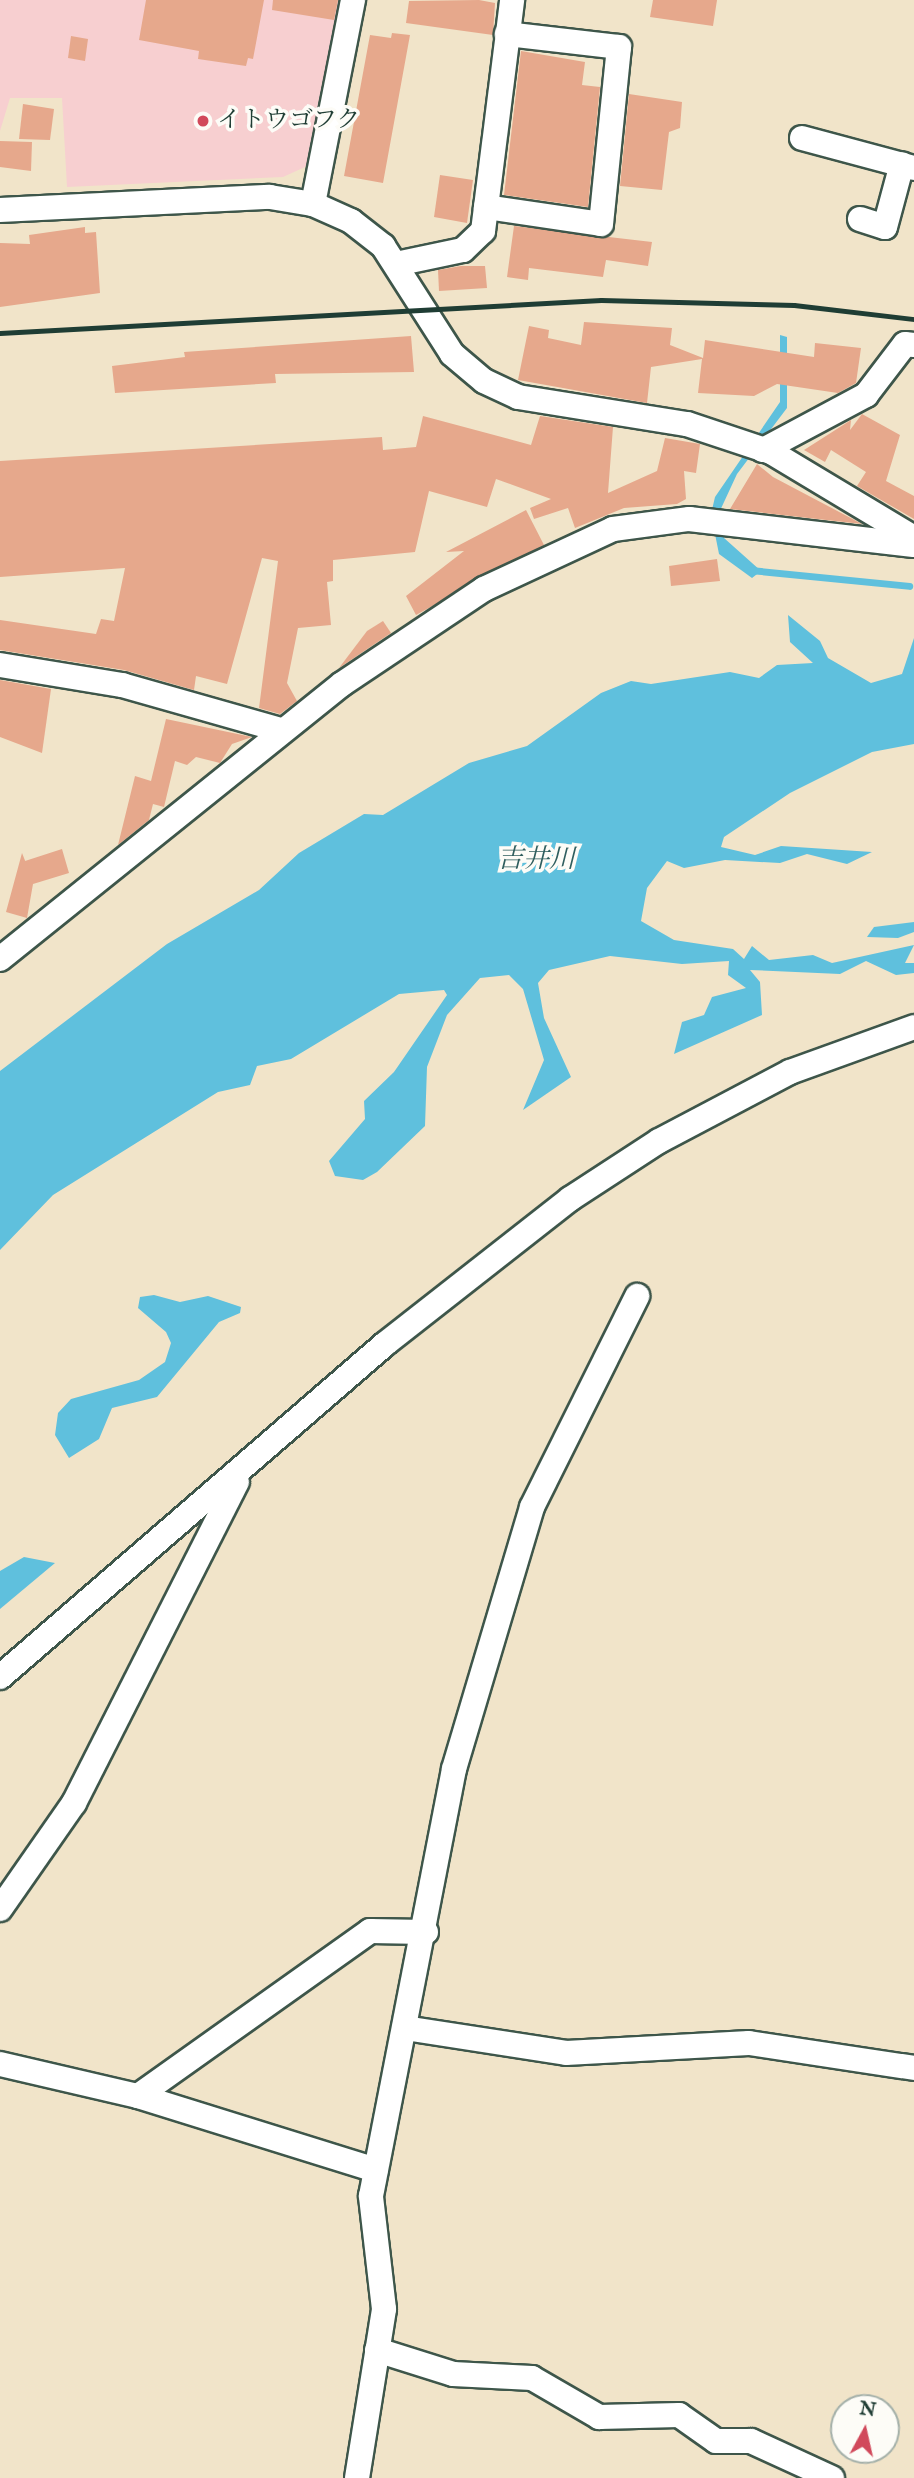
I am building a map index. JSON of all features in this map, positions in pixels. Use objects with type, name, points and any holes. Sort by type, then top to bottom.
[{"type":"street","points":[[313,204],[354,0]]},
{"type":"street","points":[[396,264],[463,250],[484,231],[512,0]]},
{"type":"street","points":[[486,207],[601,224],[619,47],[508,34]]},
{"type":"street","points":[[802,138],[908,166],[885,227],[860,219]]},
{"type":"street","points":[[0,210],[270,197],[313,204],[351,221],[396,264],[453,354],[484,381],[518,397],[687,424],[763,450],[914,538]]},
{"type":"street","points":[[763,450],[866,395],[905,344],[914,345]]},
{"type":"street","points":[[0,959],[281,730],[484,589],[612,529],[689,519],[914,545]]},
{"type":"street","points":[[0,664],[122,685],[281,730]]},
{"type":"street","points":[[0,1677],[384,1345],[570,1199],[659,1141],[790,1072],[914,1027]]},
{"type":"street","points":[[357,2478],[384,2309],[371,2196],[426,1933],[454,1769],[532,1507],[637,1296]]},
{"type":"street","points":[[0,1909],[74,1803],[243,1468]]},
{"type":"street","points":[[138,2096],[370,1931],[426,1933]]},
{"type":"street","points":[[405,2028],[566,2053],[749,2043],[914,2068]]},
{"type":"street","points":[[0,2064],[138,2096],[376,2170]]},
{"type":"street","points":[[377,2350],[453,2374],[531,2378],[598,2417],[679,2415],[716,2441],[751,2441],[832,2478]]},
{"type":"shaded area","points":[[0,0],[343,0],[314,154],[305,167],[283,177],[67,187],[62,98],[10,98],[0,131]]},
{"type":"water","points":[[780,335],[787,337],[787,408],[737,474],[718,515],[724,538],[761,571],[752,578],[719,554],[711,514],[715,497],[780,402]]},
{"type":"water","name":"吉井川","points":[[788,615],[820,641],[828,658],[871,683],[902,674],[914,638],[914,744],[872,752],[790,793],[724,837],[721,847],[755,855],[781,846],[872,852],[847,864],[807,854],[780,863],[725,860],[684,868],[667,861],[647,888],[641,921],[674,940],[733,949],[744,959],[752,946],[769,960],[813,955],[832,963],[914,945],[905,963],[914,963],[914,973],[896,975],[866,961],[840,974],[750,970],[760,982],[762,1015],[674,1054],[682,1022],[704,1015],[712,997],[746,988],[728,975],[729,961],[682,964],[610,956],[549,970],[538,983],[544,1018],[571,1077],[523,1110],[544,1060],[523,989],[509,975],[480,978],[447,1015],[427,1067],[425,1126],[377,1172],[363,1180],[335,1176],[329,1161],[365,1119],[364,1101],[394,1072],[447,995],[444,990],[399,994],[291,1059],[257,1066],[250,1085],[218,1092],[53,1195],[0,1250],[0,1071],[167,944],[259,890],[299,853],[364,814],[383,815],[469,763],[527,746],[601,693],[631,681],[651,684],[730,672],[759,678],[777,665],[813,663],[790,642]]},
{"type":"water","points":[[914,922],[914,932],[898,938],[867,937],[874,927]]},
{"type":"water","points":[[154,1295],[180,1302],[208,1296],[241,1307],[240,1313],[219,1322],[157,1397],[112,1408],[99,1439],[69,1458],[55,1435],[58,1413],[71,1399],[139,1380],[165,1362],[171,1343],[166,1332],[138,1308],[140,1297]]},
{"type":"water","points":[[24,1557],[55,1563],[0,1609],[0,1571]]},
{"type":"building","points":[[146,0],[264,0],[253,59],[248,58],[246,66],[198,59],[199,51],[139,40]]},
{"type":"building","points":[[273,0],[338,0],[334,20],[272,10]]},
{"type":"building","points":[[479,0],[495,3],[493,35],[406,23],[409,1]]},
{"type":"building","points":[[653,0],[717,0],[713,26],[650,17]]},
{"type":"building","points":[[392,33],[410,35],[383,183],[344,176],[370,35],[391,38]]},
{"type":"building","points":[[71,36],[88,39],[85,61],[68,58]]},
{"type":"building","points":[[521,51],[585,62],[582,85],[600,87],[588,207],[504,195]]},
{"type":"building","points":[[629,94],[682,102],[680,128],[669,132],[662,190],[620,186]]},
{"type":"building","points":[[23,104],[54,109],[50,140],[19,139]]},
{"type":"building","points":[[0,141],[32,142],[31,171],[0,167]]},
{"type":"building","points":[[440,175],[473,180],[467,223],[434,217]]},
{"type":"building","points":[[514,226],[652,242],[648,266],[606,260],[603,277],[529,268],[528,280],[507,277]]},
{"type":"building","points":[[85,227],[85,233],[96,232],[100,293],[0,307],[0,243],[30,244],[29,235]]},
{"type":"building","points":[[485,266],[487,288],[439,291],[438,270]]},
{"type":"building","points":[[584,322],[672,328],[670,345],[703,358],[705,340],[814,357],[815,343],[861,348],[856,383],[838,393],[777,384],[754,396],[698,393],[702,359],[651,367],[647,403],[518,380],[529,326],[549,330],[548,338],[581,345]]},
{"type":"building","points":[[411,336],[414,372],[275,374],[276,383],[115,393],[112,366],[185,357],[184,352]]},
{"type":"building","points":[[862,414],[900,435],[886,481],[914,496],[914,519],[857,486],[866,472],[831,450],[825,462],[804,450],[851,420],[850,430]]},
{"type":"building","points":[[423,416],[531,445],[540,416],[613,427],[608,493],[657,471],[665,438],[700,444],[696,473],[684,471],[686,499],[677,504],[624,508],[575,528],[568,508],[534,519],[530,508],[551,499],[496,479],[487,507],[429,491],[415,552],[333,560],[333,581],[327,582],[331,625],[298,628],[287,683],[297,701],[280,714],[259,708],[278,561],[262,558],[227,684],[196,676],[194,690],[124,670],[0,650],[0,620],[96,634],[101,619],[114,621],[125,568],[0,577],[0,461],[382,437],[383,450],[416,447]]},
{"type":"building","points":[[757,464],[773,477],[862,524],[730,509]]},
{"type":"building","points":[[526,510],[544,545],[416,615],[406,596],[464,551],[446,552]]},
{"type":"building","points":[[717,559],[720,581],[671,586],[669,566]]},
{"type":"building","points":[[383,621],[391,633],[339,668],[367,631]]},
{"type":"building","points":[[0,680],[51,689],[42,753],[0,737]]},
{"type":"building","points":[[166,719],[252,737],[232,744],[220,763],[196,757],[187,765],[175,761],[164,807],[153,804],[149,820],[118,845],[135,776],[151,781]]},
{"type":"building","points":[[62,849],[69,873],[33,884],[27,918],[6,912],[22,853],[25,861]]},
{"type":"waterway","points":[[750,570],[909,586]]},
{"type":"railway","points":[[0,333],[601,300],[794,305],[914,319]]},
{"type":"place","name":"イトウゴフク","points":[[203,121]]}]
